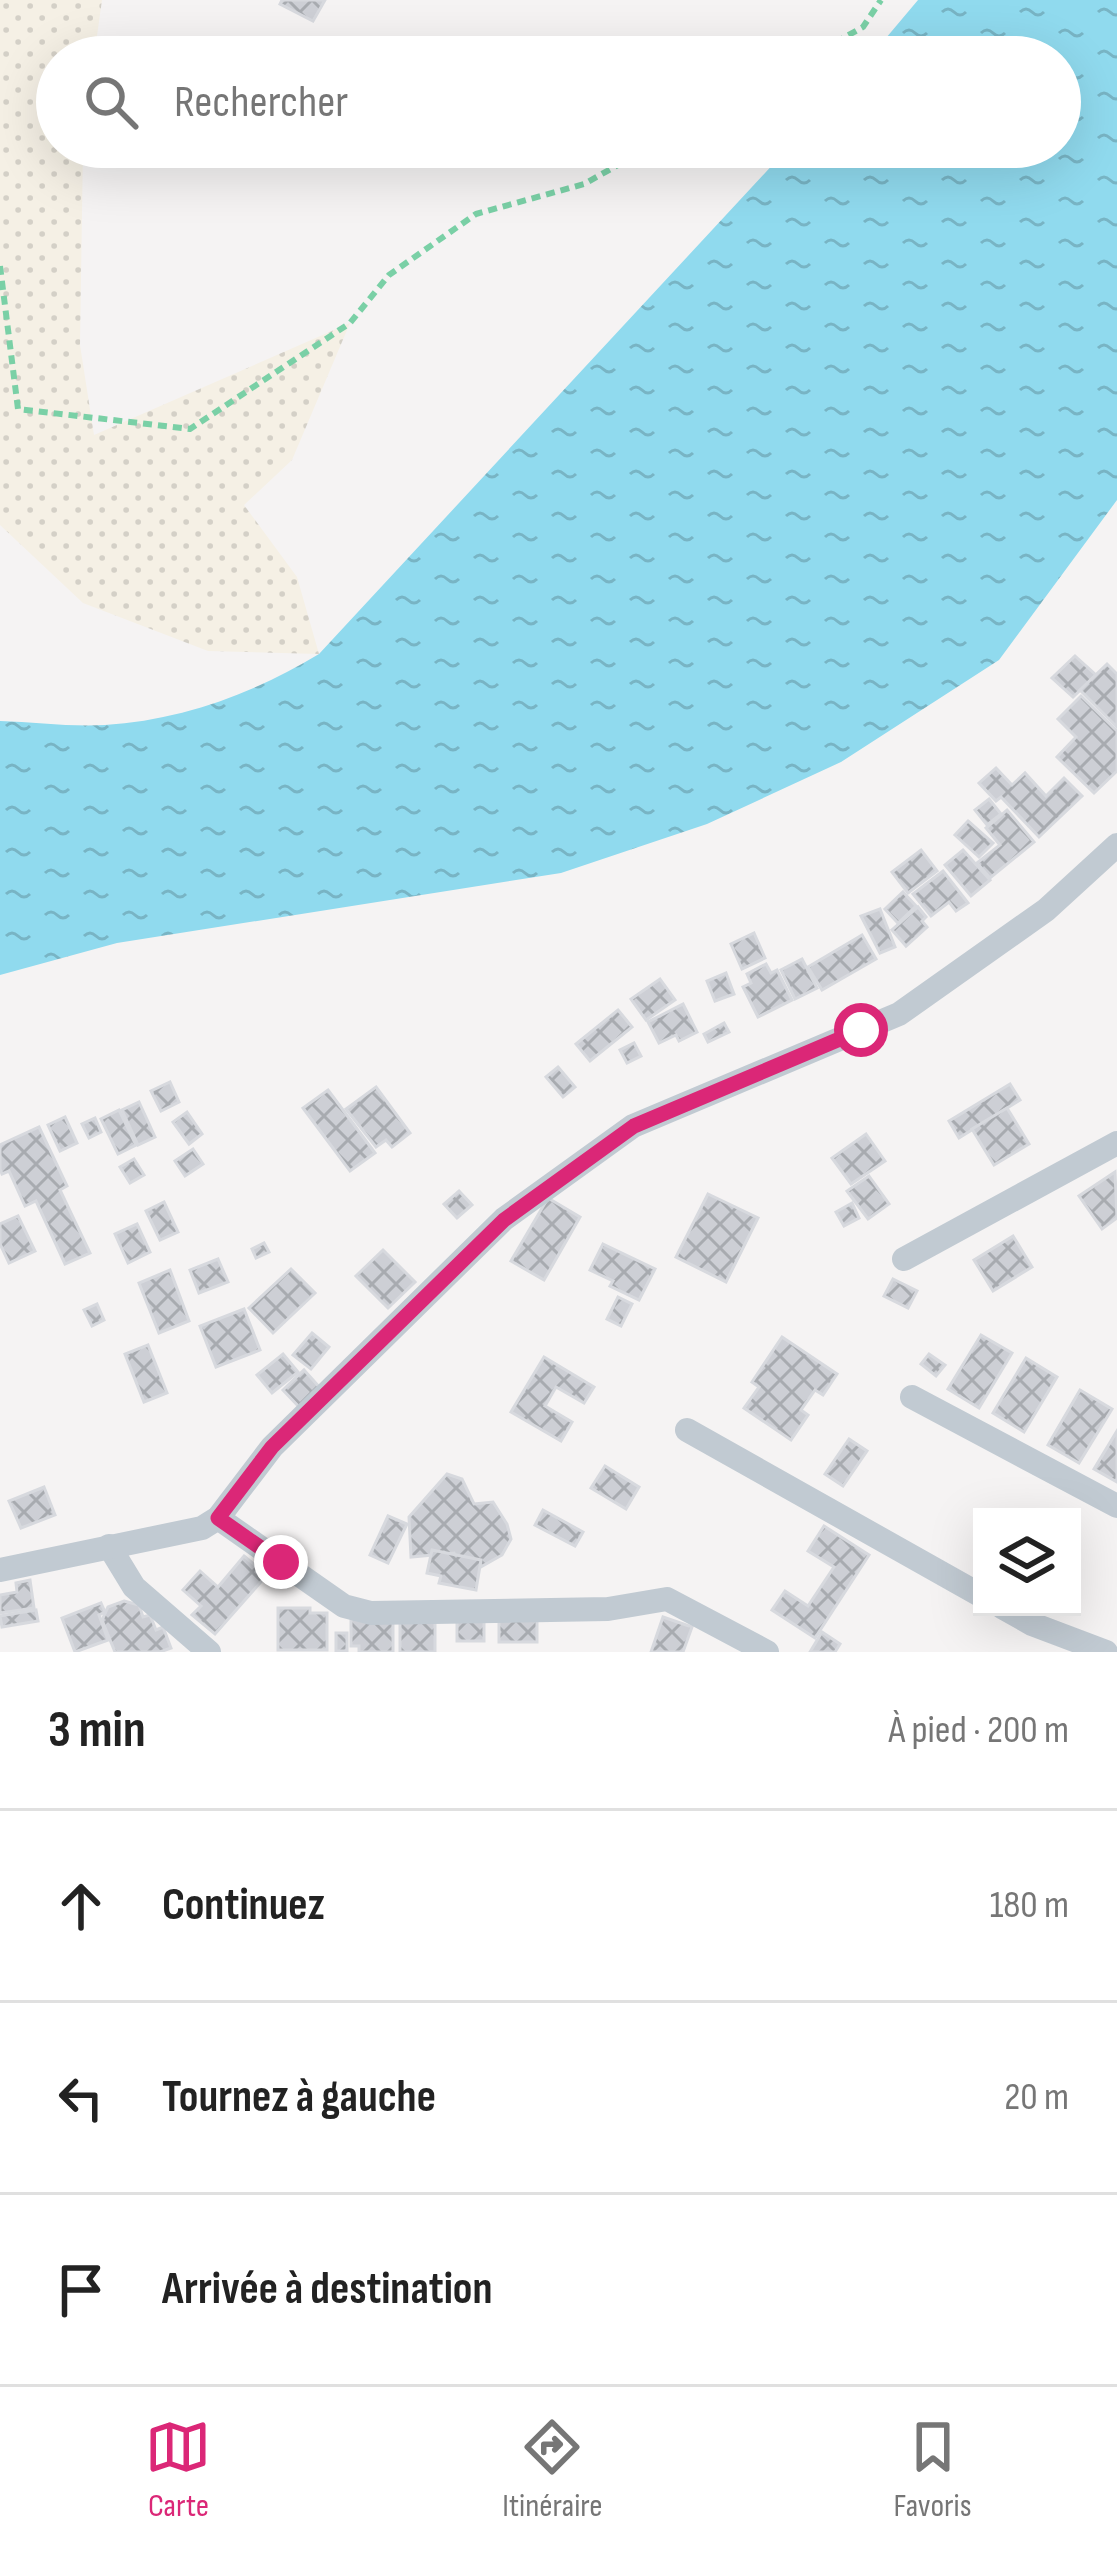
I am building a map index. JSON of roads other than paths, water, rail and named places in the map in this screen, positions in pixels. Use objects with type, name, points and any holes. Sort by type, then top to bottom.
[{"type":"street","points":[[0,1570],[202,1528],[218,1518],[272,1447],[504,1220],[634,1126],[899,1014],[1046,910],[1117,845]]},
{"type":"street","points":[[904,1259],[1117,1143]]},
{"type":"street","points":[[912,1397],[1117,1507]]},
{"type":"street","points":[[687,1430],[973,1591]]},
{"type":"street","points":[[218,1518],[344,1606],[371,1613],[608,1609],[667,1600],[767,1652]]},
{"type":"street","points":[[109,1546],[134,1587],[208,1652]]},
{"type":"street","points":[[1017,1616],[1106,1652]]},
{"type":"water","points":[[918,0],[1117,0],[1117,500],[999,660],[841,762],[707,824],[561,873],[117,943],[0,975],[0,721],[92,725],[161,717],[242,693],[319,654],[770,168],[1081,168],[1081,36],[888,36]]}]
